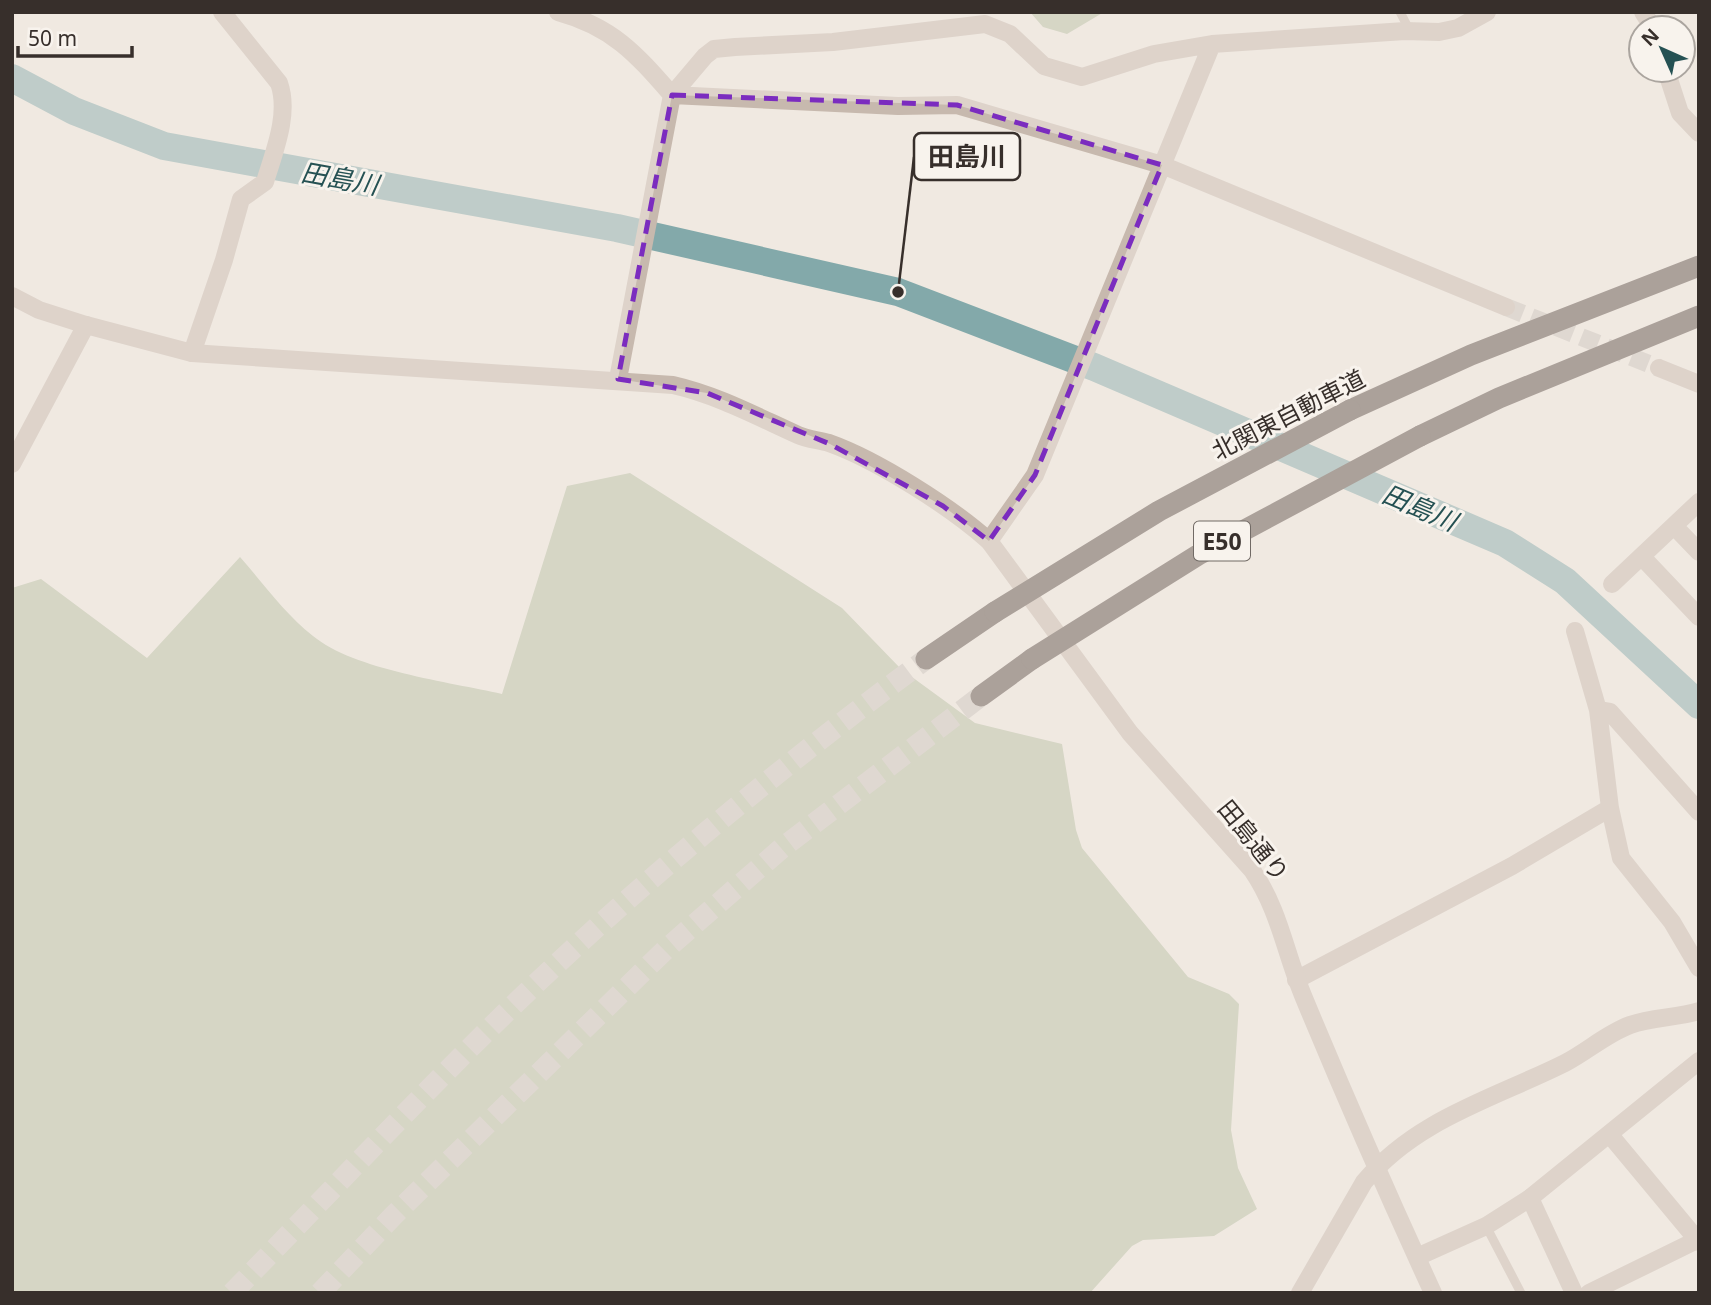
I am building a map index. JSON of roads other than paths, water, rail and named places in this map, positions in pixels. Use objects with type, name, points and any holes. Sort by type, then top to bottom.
[{"type":"highway","name":"北関東自動車道","points":[[926,659],[995,612],[1159,511],[1350,410],[1484,350],[1699,266]]},
{"type":"highway","name":"E50","points":[[981,696],[1032,659],[1198,555],[1364,463],[1546,378],[1699,316]]},
{"type":"street","points":[[192,353],[224,261],[241,199],[265,182],[281,120],[283,93],[279,83],[222,12]]},
{"type":"street","points":[[558,12],[592,23],[620,40],[672,95],[898,106],[957,104],[1163,164],[1506,307]]},
{"type":"street","points":[[618,379],[672,95],[714,49],[833,42],[985,24],[1010,34],[1044,66],[1082,77],[1154,54],[1212,44],[1439,32],[1458,28],[1488,12]]},
{"type":"street","points":[[989,541],[1035,475],[1212,44]]},
{"type":"street","points":[[1671,84],[1680,113],[1699,133]]},
{"type":"street","name":"田島通り","points":[[12,296],[39,310],[86,325],[192,353],[618,379],[673,385],[707,393],[802,437],[830,444],[881,469],[943,506],[989,541],[1130,733],[1252,870],[1275,907],[1296,980],[1375,1169],[1433,1293]]},
{"type":"street","points":[[12,464],[86,325]]},
{"type":"street","points":[[1659,368],[1699,384]]},
{"type":"street","points":[[1612,584],[1643,558],[1699,502]]},
{"type":"street","points":[[1674,526],[1699,552]]},
{"type":"street","points":[[1643,558],[1699,617]]},
{"type":"street","points":[[1575,631],[1598,709],[1610,808],[1626,867],[1672,922],[1699,968]]},
{"type":"street","points":[[1598,709],[1610,712],[1699,812]]},
{"type":"street","points":[[1296,980],[1512,866],[1610,808]]},
{"type":"street","points":[[1300,1293],[1354,1196],[1375,1169],[1413,1138],[1458,1109],[1555,1068],[1611,1033],[1633,1024],[1699,1011]]},
{"type":"street","points":[[1417,1257],[1486,1226],[1530,1198],[1699,1061]]},
{"type":"street","points":[[1589,1293],[1698,1241],[1610,1135]]},
{"type":"street","points":[[1530,1198],[1574,1293]]},
{"type":"lane","points":[[1400,12],[1409,32]]},
{"type":"lane","points":[[1486,1226],[1521,1293]]},
{"type":"waterway","name":"田島川","points":[[12,78],[74,111],[164,146],[617,228],[898,292],[1094,367],[1505,543],[1565,581],[1699,705]]},
{"type":"tunnel","points":[[1506,307],[1659,368]]},
{"type":"tunnel","points":[[232,1293],[451,1067],[588,935],[754,793],[926,659]]},
{"type":"tunnel","points":[[320,1293],[394,1215],[665,950],[782,848],[981,696]]},
{"type":"place","name":"田島川","points":[[898,292]]}]
